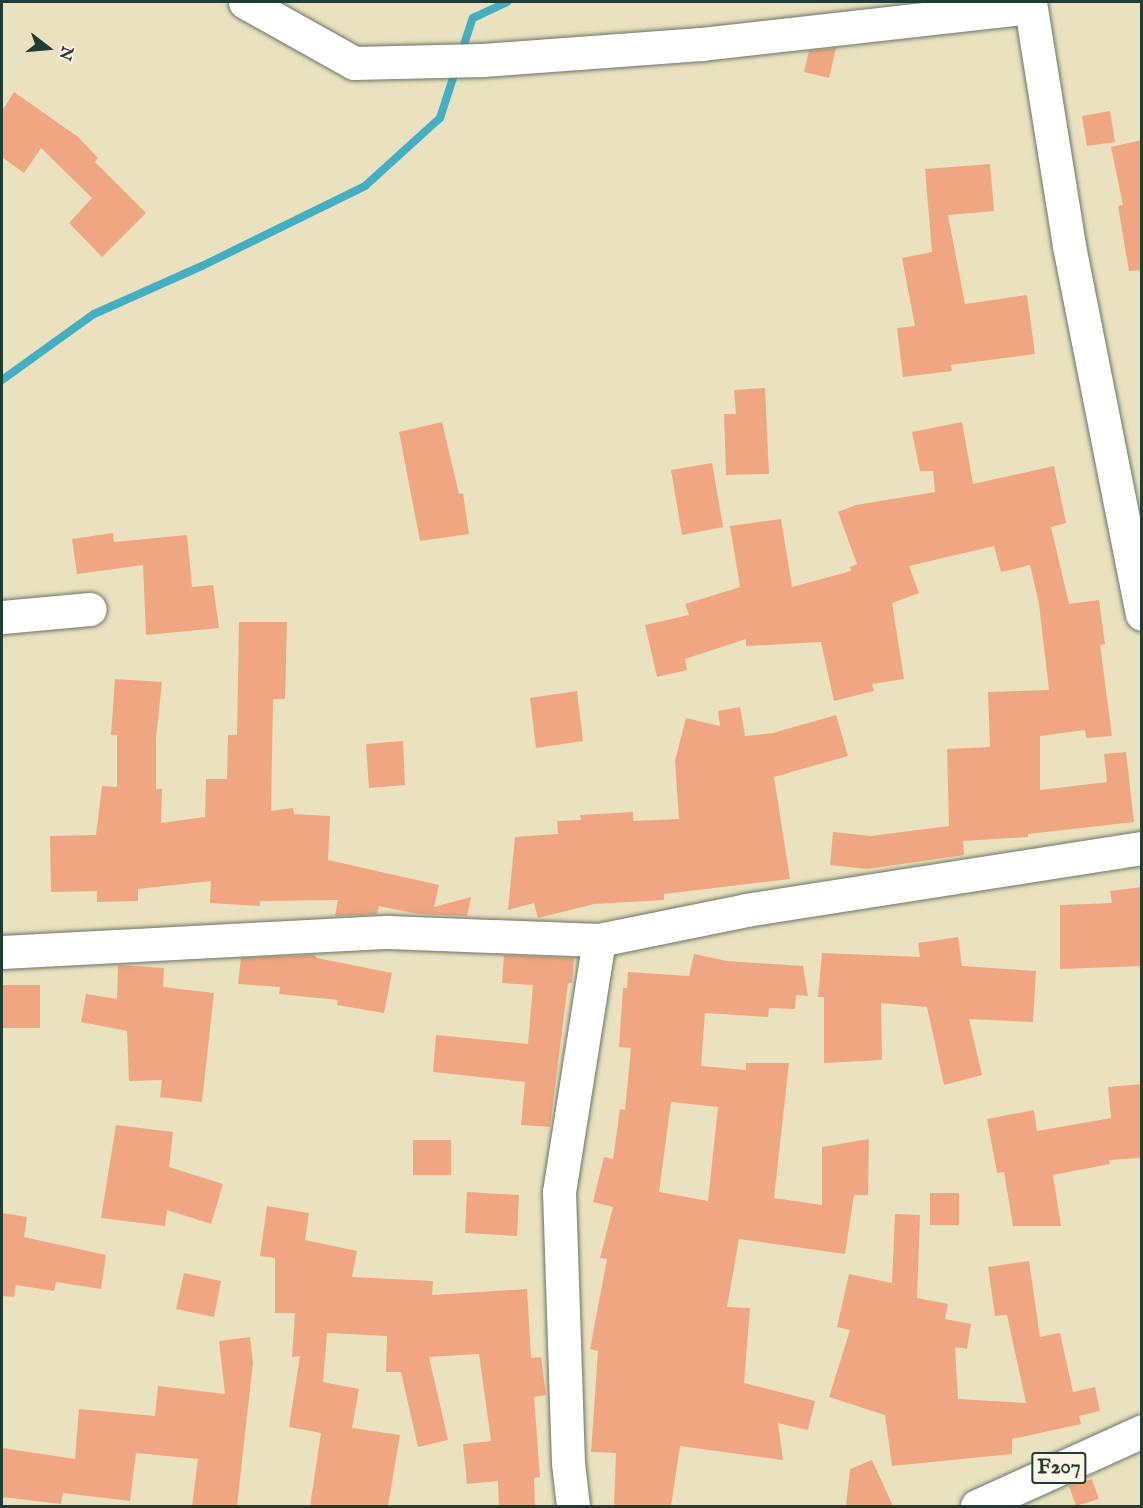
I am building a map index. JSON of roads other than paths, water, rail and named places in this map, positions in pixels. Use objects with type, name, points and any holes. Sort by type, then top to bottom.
[{"type":"street","points":[[245,2],[354,63],[482,60],[701,44],[1030,4],[1069,246],[1142,614]]},
{"type":"street","points":[[2,617],[90,609]]},
{"type":"street","points":[[2,952],[388,932],[599,940],[746,910],[1142,848]]},
{"type":"street","points":[[573,1506],[568,1463],[559,1192],[599,940]]},
{"type":"street","name":"F207","points":[[977,1506],[1142,1431]]},
{"type":"waterway","points":[[461,54],[473,18],[508,2]]},
{"type":"waterway","points":[[2,380],[94,314],[202,266],[365,186],[440,118],[456,69]]}]
